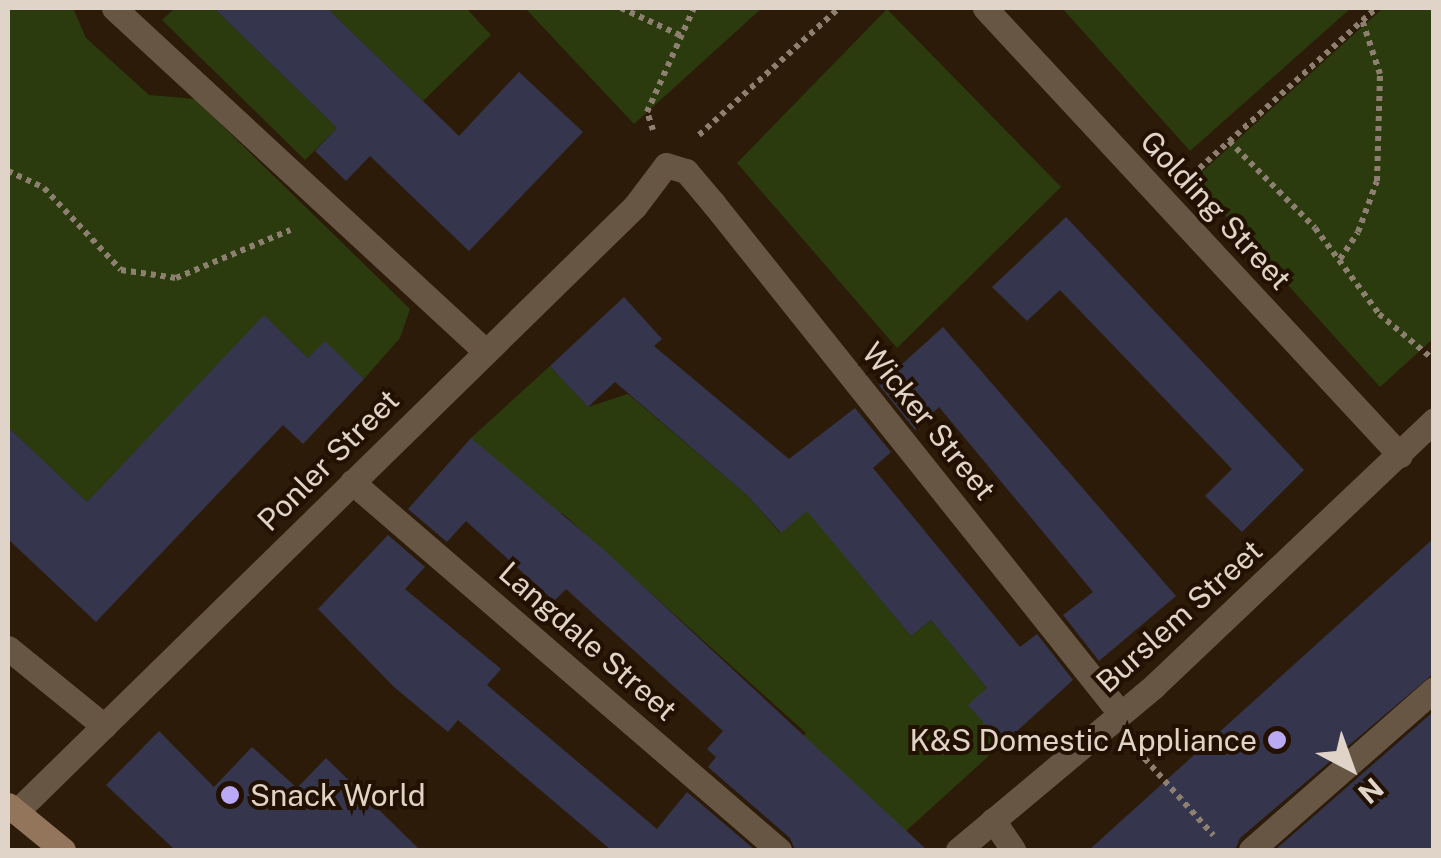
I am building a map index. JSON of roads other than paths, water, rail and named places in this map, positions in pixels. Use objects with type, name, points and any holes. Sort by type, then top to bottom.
[{"type":"main road","points":[[12,809],[63,850]]},
{"type":"street","points":[[114,8],[485,351]]},
{"type":"street","name":"Golding Street","points":[[986,8],[1400,455]]},
{"type":"street","name":"Ponler Street","points":[[12,809],[104,726],[676,168]]},
{"type":"street","name":"Wicker Street","points":[[676,168],[1116,717]]},
{"type":"street","name":"Burslem Street","points":[[958,850],[1116,717],[1434,420]]},
{"type":"street","name":"Langdale Street","points":[[352,482],[779,850]]},
{"type":"street","points":[[8,648],[104,726]]},
{"type":"street","points":[[1252,850],[1434,689]]},
{"type":"street","points":[[992,820],[1013,850]]},
{"type":"place","name":"K&S Domestic Appliance","points":[[1277,740]]},
{"type":"place","name":"Snack World","points":[[230,795]]}]
